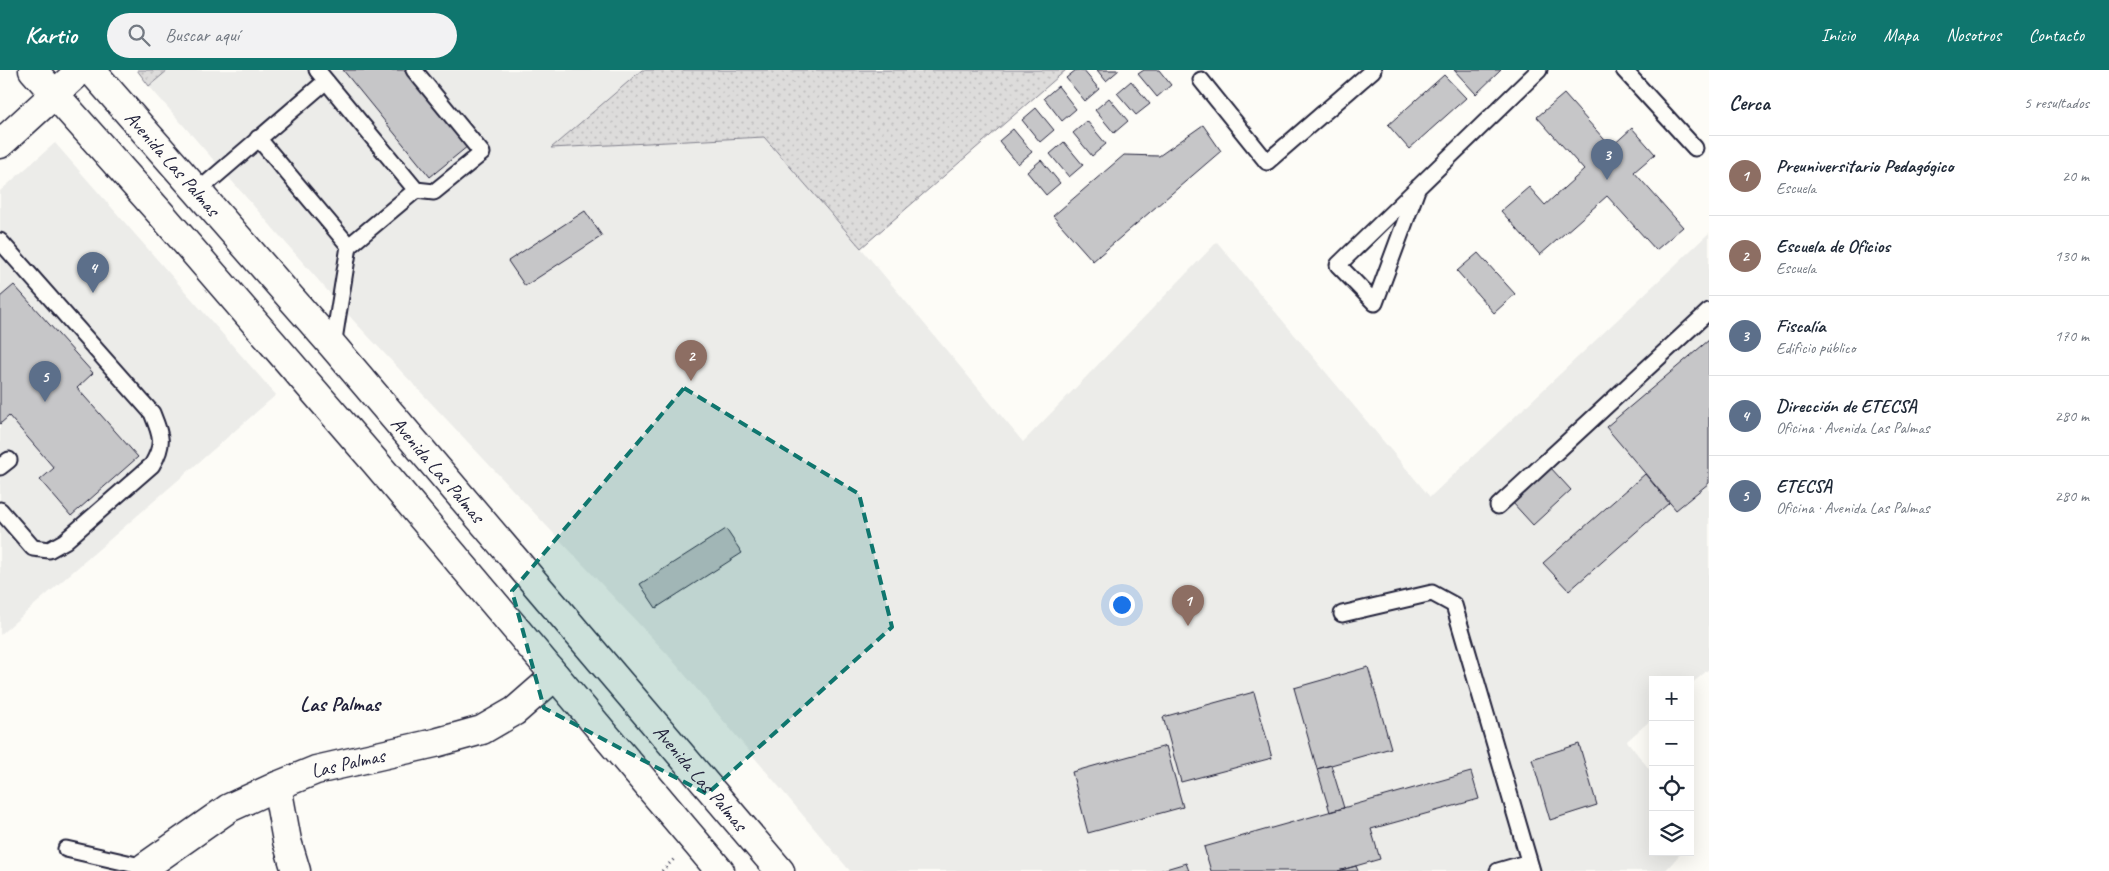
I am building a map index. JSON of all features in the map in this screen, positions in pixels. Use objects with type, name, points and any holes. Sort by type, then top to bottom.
[{"type":"street","points":[[33,70],[162,215],[376,463],[720,871]]},
{"type":"street","points":[[0,144],[81,70]]},
{"type":"street","name":"Avenida Las Palmas","points":[[91,70],[333,346],[780,871]]},
{"type":"street","points":[[376,463],[408,434]]},
{"type":"street","name":"Las Palmas","points":[[145,867],[229,808],[277,786],[324,768],[435,743],[482,730],[516,710],[555,676]]},
{"type":"street","points":[[277,786],[287,841],[296,871]]},
{"type":"lane","points":[[198,191],[258,138],[322,75],[416,190],[434,192],[482,153],[414,70]]},
{"type":"lane","points":[[1201,80],[1266,162],[1373,70]]},
{"type":"lane","points":[[1418,187],[1375,303],[1338,265],[1418,187],[1539,70]]},
{"type":"lane","points":[[1624,70],[1694,148]]},
{"type":"lane","points":[[258,138],[349,246]]},
{"type":"lane","points":[[333,346],[349,246],[416,190]]},
{"type":"lane","points":[[0,241],[152,413],[161,436],[160,451],[152,465],[65,541],[48,550],[33,548],[0,510]]},
{"type":"lane","points":[[1498,506],[1709,312]]},
{"type":"lane","points":[[1342,614],[1432,593],[1454,605],[1531,866],[1498,871]]},
{"type":"lane","points":[[66,849],[145,867]]},
{"type":"highlighted area","points":[[684,388],[859,494],[892,627],[707,794],[544,708],[512,591]]},
{"type":"shaded area","points":[[137,70],[168,70],[149,86]]},
{"type":"shaded area","points":[[168,70],[642,70],[552,148],[764,137],[861,248],[1023,442],[1217,242],[1430,497],[1709,233],[1709,669],[1694,682],[1694,676],[1649,676],[1649,722],[1627,741],[1649,769],[1649,856],[1678,856],[1665,871],[850,871],[668,655],[353,320],[149,86]]},
{"type":"shaded area","points":[[642,70],[1066,70],[861,248],[764,137],[551,148]]},
{"type":"shaded area","points":[[55,143],[276,395],[0,635],[0,191]]},
{"type":"building","points":[[343,70],[405,70],[468,146],[430,177]]},
{"type":"building","points":[[1076,70],[1083,70],[1099,89],[1085,101],[1066,78]]},
{"type":"building","points":[[1097,70],[1119,70],[1106,81]]},
{"type":"building","points":[[1144,70],[1159,70],[1171,85],[1157,97],[1138,74]]},
{"type":"building","points":[[1454,70],[1501,70],[1476,94]]},
{"type":"building","points":[[1444,75],[1466,98],[1409,149],[1388,125]]},
{"type":"building","points":[[1131,81],[1150,104],[1136,115],[1117,93]]},
{"type":"building","points":[[1058,86],[1076,109],[1062,121],[1044,98]]},
{"type":"building","points":[[1564,94],[1611,147],[1632,128],[1655,154],[1634,172],[1683,227],[1656,250],[1607,196],[1540,255],[1501,211],[1529,187],[1545,205],[1584,170],[1537,117]]},
{"type":"building","points":[[1109,98],[1128,121],[1114,133],[1095,110]]},
{"type":"building","points":[[1036,108],[1054,130],[1040,142],[1022,120]]},
{"type":"building","points":[[1087,121],[1106,144],[1092,156],[1073,133]]},
{"type":"building","points":[[1203,125],[1221,151],[1093,261],[1053,216],[1124,155],[1159,156]]},
{"type":"building","points":[[1013,129],[1032,152],[1018,164],[999,141]]},
{"type":"building","points":[[1064,142],[1083,165],[1069,177],[1050,154]]},
{"type":"building","points":[[1041,160],[1060,183],[1046,195],[1027,172]]},
{"type":"building","points":[[585,211],[602,236],[525,286],[508,261]]},
{"type":"building","points":[[1478,253],[1515,294],[1494,313],[1457,271]]},
{"type":"building","points":[[14,285],[93,373],[77,388],[138,457],[71,516],[40,480],[54,468],[9,416],[0,424],[0,297]]},
{"type":"building","points":[[1709,340],[1709,483],[1676,510],[1606,427]]},
{"type":"building","points":[[1550,467],[1571,490],[1533,525],[1512,502]]},
{"type":"building","points":[[1645,474],[1669,503],[1569,591],[1543,563]]},
{"type":"building","points":[[726,529],[742,553],[656,608],[640,584]]},
{"type":"building","points":[[1368,667],[1391,748],[1317,769],[1294,688]]},
{"type":"building","points":[[1254,692],[1272,758],[1181,782],[1163,717]]},
{"type":"building","points":[[1579,744],[1597,805],[1550,820],[1532,759]]},
{"type":"building","points":[[1166,746],[1183,807],[1088,833],[1072,772]]},
{"type":"building","points":[[1331,765],[1344,808],[1330,812],[1317,769]]},
{"type":"building","points":[[1471,772],[1479,799],[1371,829],[1380,859],[1338,871],[1211,871],[1204,847]]},
{"type":"building","points":[[1186,863],[1189,871],[1159,871]]},
{"type":"building","points":[[1356,866],[1358,871],[1338,871]]},
{"type":"place","name":"Fiscalía","points":[[1607,180]]},
{"type":"place","name":"Dirección de ETECSA","points":[[93,293]]},
{"type":"place","name":"Escuela de Oficios","points":[[691,381]]},
{"type":"place","name":"ETECSA","points":[[45,402]]},
{"type":"place","name":"Preuniversitario Pedagógico","points":[[1188,626]]},
{"type":"district","name":"Las Palmas","points":[[340,704]]}]
